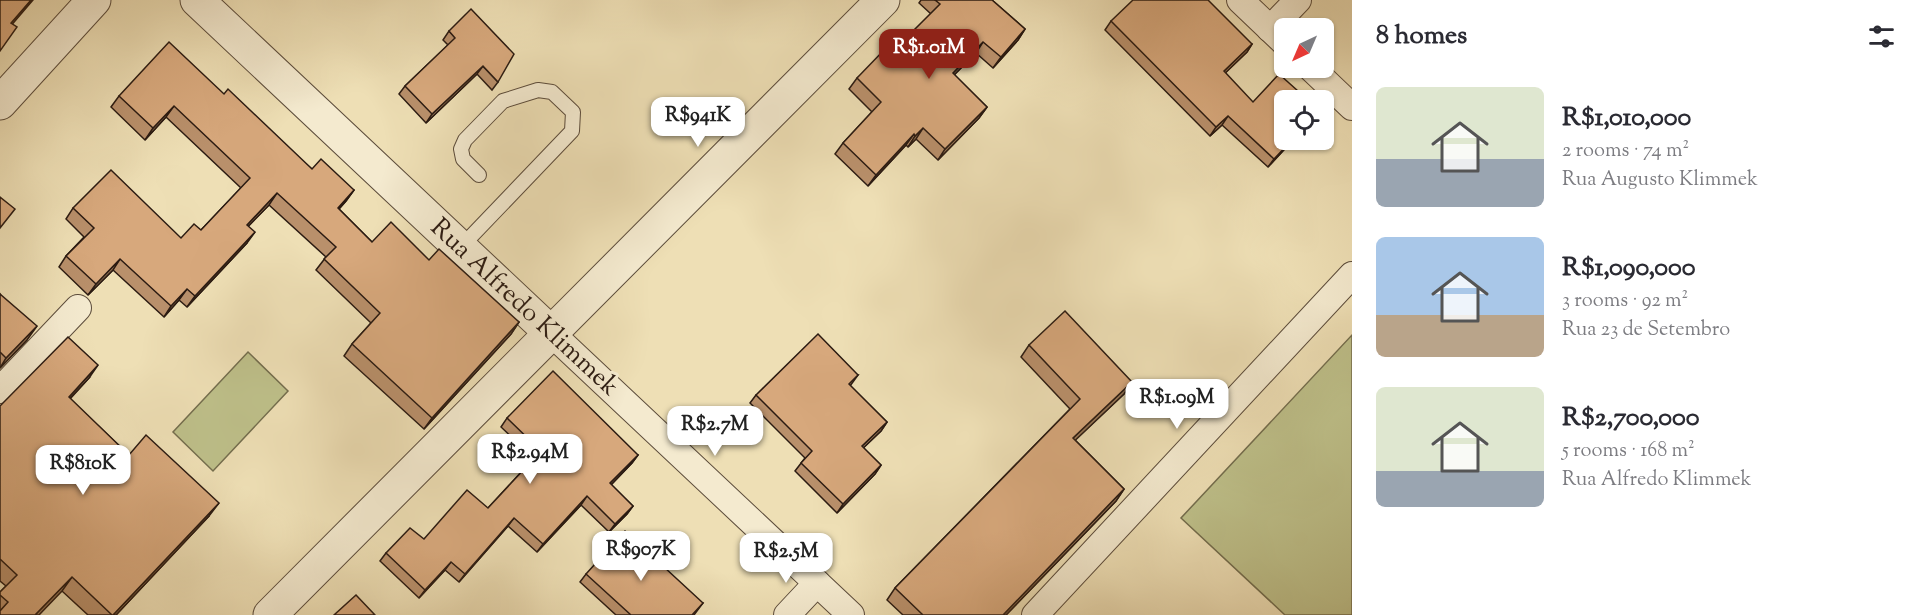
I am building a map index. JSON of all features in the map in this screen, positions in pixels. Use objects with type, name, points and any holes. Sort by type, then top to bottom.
[{"type":"street","points":[[0,103],[94,0]]},
{"type":"street","name":"Rua Alfredo Klimmek","points":[[197,0],[851,615]]},
{"type":"street","points":[[270,615],[883,0]]},
{"type":"street","points":[[1240,0],[1274,33]]},
{"type":"street","points":[[1288,18],[1298,0]]},
{"type":"street","points":[[1322,78],[1352,107]]},
{"type":"street","points":[[1035,615],[1352,275]]},
{"type":"street","points":[[0,390],[78,308]]},
{"type":"street","points":[[787,615],[818,583]]},
{"type":"lane","points":[[460,248],[572,131],[573,112],[552,92],[538,90],[503,101],[465,140],[461,149],[462,159],[479,175]]},
{"type":"green space","points":[[1352,335],[1352,615],[1285,615],[1181,518]]},
{"type":"green space","points":[[248,352],[288,391],[213,471],[173,432]]},
{"type":"building","points":[[0,0],[31,0],[11,23],[17,27],[0,51]]},
{"type":"building","points":[[935,0],[992,0],[1025,29],[1001,57],[983,42],[953,73],[987,107],[945,149],[923,128],[915,136],[914,134],[876,175],[843,143],[881,102],[857,78],[885,49],[890,54],[940,4]]},
{"type":"building","points":[[1133,0],[1208,0],[1252,44],[1224,71],[1253,102],[1275,78],[1283,78],[1297,90],[1274,90],[1274,150],[1283,150],[1274,159],[1228,116],[1216,127],[1111,21]]},
{"type":"building","points":[[471,9],[514,54],[498,82],[483,66],[432,114],[405,86],[455,38],[449,31]]},
{"type":"building","points":[[169,42],[224,94],[228,89],[312,169],[321,159],[354,190],[338,208],[372,242],[391,222],[429,260],[439,249],[519,322],[432,418],[352,344],[380,313],[324,259],[336,247],[277,193],[247,225],[255,232],[195,296],[187,289],[171,306],[120,259],[96,284],[66,256],[94,228],[73,208],[111,170],[181,238],[194,224],[201,230],[250,178],[174,106],[153,128],[119,96]]},
{"type":"building","points":[[0,197],[15,209],[0,228]]},
{"type":"building","points":[[0,294],[37,326],[6,358],[0,352]]},
{"type":"building","points":[[1065,311],[1132,382],[1073,438],[1124,489],[1003,615],[923,615],[895,588],[1080,399],[1029,345]]},
{"type":"building","points":[[818,334],[858,375],[849,384],[887,422],[862,446],[881,465],[843,504],[801,463],[812,451],[756,395]]},
{"type":"building","points":[[68,337],[98,365],[69,397],[129,455],[146,435],[219,503],[113,615],[72,577],[35,615],[0,615],[0,611],[8,602],[0,595],[0,592],[17,575],[0,559],[0,406]]},
{"type":"building","points":[[553,371],[638,455],[610,483],[633,506],[615,524],[587,496],[543,544],[514,518],[465,574],[451,562],[425,590],[386,553],[410,528],[424,539],[467,490],[488,508],[541,451],[507,418]]},
{"type":"building","points":[[625,531],[703,603],[692,615],[631,615],[586,574]]},
{"type":"building","points":[[356,595],[375,615],[334,615]]}]
